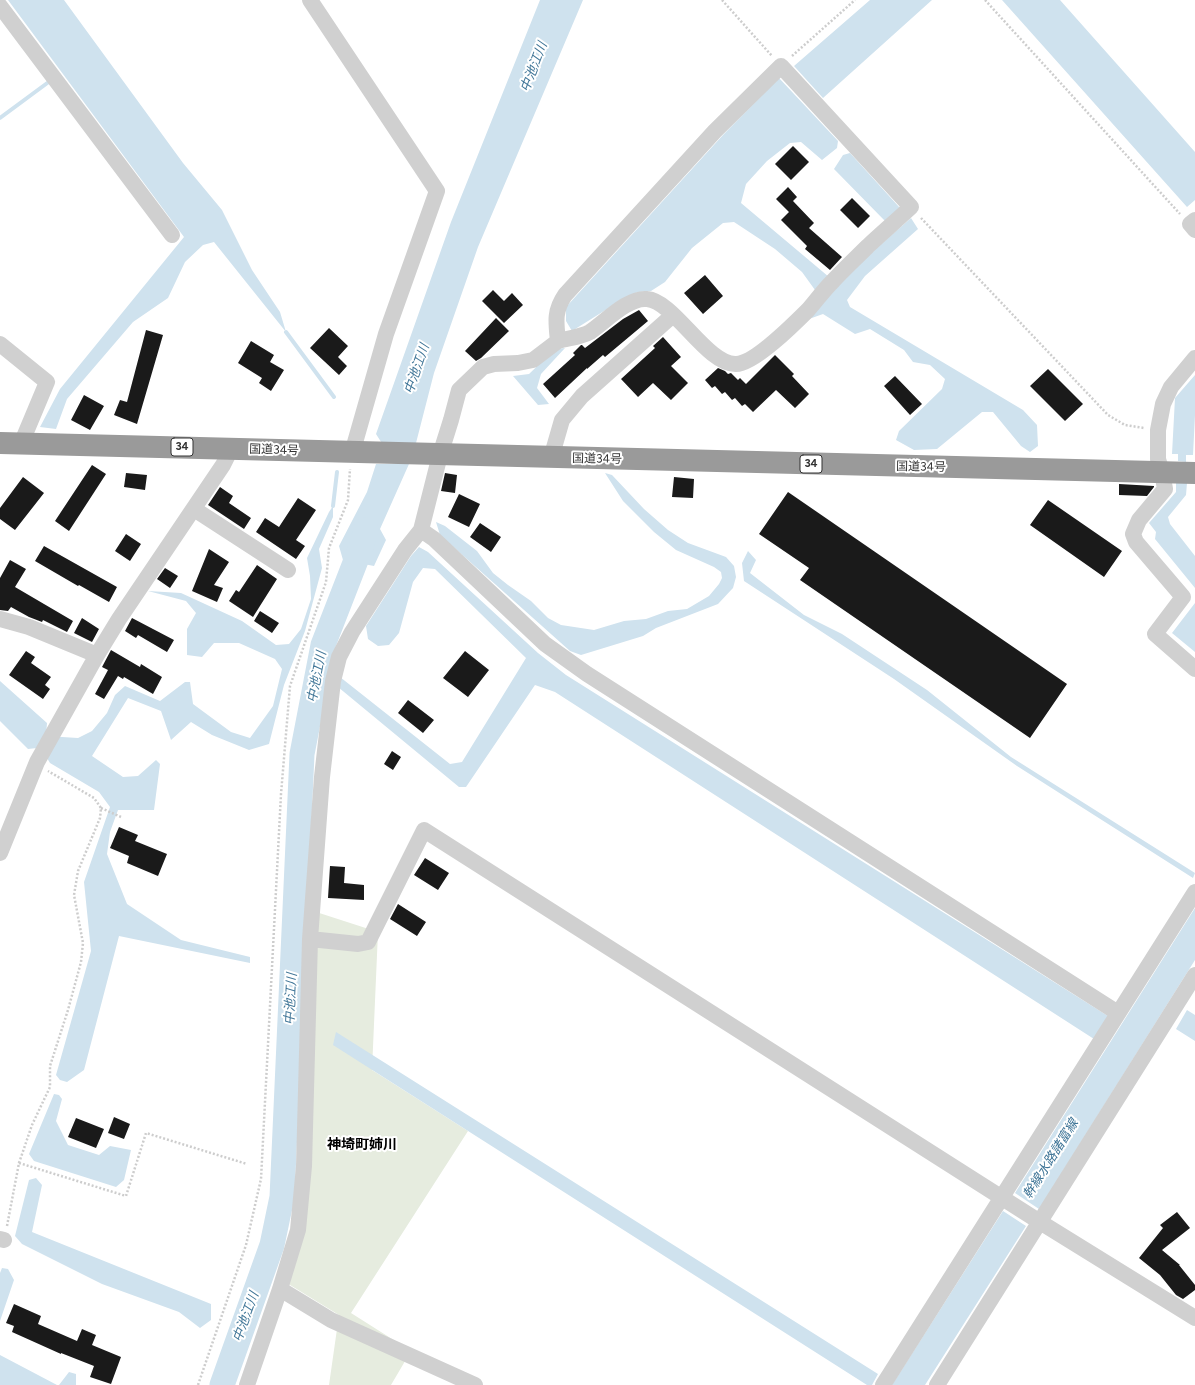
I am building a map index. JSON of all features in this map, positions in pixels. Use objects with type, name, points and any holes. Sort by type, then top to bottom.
[{"type":"highway","name":"国道34号","points":[[11,444],[1195,473]]},
{"type":"street","points":[[310,0],[437,191],[386,334],[358,453]]},
{"type":"street","points":[[0,6],[172,235]]},
{"type":"street","points":[[247,1385],[280,1289],[298,1230],[304,1166],[310,939],[322,777],[333,681],[339,657],[352,632],[405,550],[421,530],[434,455],[451,420],[459,390],[483,367],[494,364],[518,363],[533,360],[558,341],[589,332],[622,308],[634,302],[647,299],[659,303],[695,338],[726,362],[731,364],[744,363],[767,347],[807,310],[831,283],[868,246],[911,208],[781,66],[715,131],[565,295],[556,312],[558,341]]},
{"type":"street","points":[[551,458],[562,420],[582,396],[674,316]]},
{"type":"street","points":[[0,344],[47,382],[11,444]]},
{"type":"street","points":[[1195,358],[1171,387],[1163,404],[1158,430],[1158,459],[1165,489],[1139,520],[1133,534],[1136,542],[1183,597],[1155,634],[1195,669]]},
{"type":"street","points":[[0,853],[37,762],[97,655],[119,619],[223,465],[231,449]]},
{"type":"street","points":[[194,509],[288,570]]},
{"type":"street","points":[[421,530],[434,539],[544,644],[587,674],[1118,1013]]},
{"type":"street","points":[[0,619],[29,627],[97,655]]},
{"type":"street","points":[[310,939],[358,944],[368,942],[424,830],[1040,1222],[1195,1318]]},
{"type":"street","points":[[883,1385],[1015,1205],[1118,1013],[1195,892]]},
{"type":"street","points":[[937,1385],[1195,975]]},
{"type":"street","points":[[280,1289],[331,1320],[475,1385]]},
{"type":"path","points":[[722,0],[781,66],[855,0]]},
{"type":"path","points":[[985,0],[1193,225]]},
{"type":"path","points":[[911,208],[1108,415],[1125,425],[1158,430]]},
{"type":"path","points":[[198,1385],[246,1246],[261,1179],[280,794],[290,686],[326,582],[329,548],[348,500],[358,453]]},
{"type":"path","points":[[37,762],[52,774],[94,798],[101,808],[121,817]]},
{"type":"path","points":[[2,1240],[19,1163],[32,1126],[50,1087],[50,1066],[68,1010],[81,962],[83,943],[74,895],[78,871],[100,818],[101,808]]},
{"type":"path","points":[[19,1163],[126,1196],[146,1133],[246,1164]]},
{"type":"shaded area","points":[[310,910],[378,932],[372,1070],[468,1131],[351,1313],[411,1351],[391,1385],[329,1385],[339,1315],[277,1277],[294,1225]]},
{"type":"water","points":[[8,0],[64,0],[183,163],[222,210],[252,270],[280,312],[286,332],[214,242],[203,245],[185,262],[168,298],[133,322],[67,399],[56,429],[40,427],[60,389],[184,237]]},
{"type":"water","points":[[540,0],[583,0],[478,247],[434,373],[416,443],[383,445],[376,434],[451,222]]},
{"type":"water","points":[[870,0],[932,0],[823,98],[794,66]]},
{"type":"water","points":[[1002,0],[1060,0],[1195,152],[1195,200],[1187,207]]},
{"type":"water","points":[[779,78],[838,141],[837,148],[822,160],[801,142],[790,143],[767,161],[746,184],[741,203],[829,277],[815,290],[802,272],[775,249],[734,222],[723,223],[692,248],[665,282],[651,291],[638,292],[628,296],[572,331],[566,321],[566,307],[723,135]]},
{"type":"water","points":[[850,153],[900,208],[885,221],[834,169],[843,155]]},
{"type":"water","points":[[911,218],[918,229],[865,276],[847,300],[850,307],[1023,410],[1037,425],[1038,446],[1030,452],[1021,446],[993,412],[982,412],[937,449],[914,450],[896,440],[899,431],[942,389],[945,379],[930,365],[913,362],[904,350],[870,329],[855,334],[823,314],[809,319],[854,268]]},
{"type":"water","points":[[565,348],[541,374],[537,388],[549,404],[538,405],[513,376],[529,374],[555,349]]},
{"type":"water","points":[[1195,375],[1193,455],[1186,455],[1186,462],[1178,461],[1178,454],[1172,454],[1175,398]]},
{"type":"water","points":[[376,464],[409,464],[380,529],[386,540],[374,566],[343,560],[339,546],[367,492]]},
{"type":"water","points":[[605,473],[612,475],[644,509],[668,530],[688,543],[726,557],[734,566],[736,577],[733,588],[718,604],[656,628],[643,636],[581,655],[570,651],[440,535],[436,522],[445,526],[477,551],[493,573],[531,601],[548,618],[561,625],[594,630],[624,621],[646,619],[668,611],[687,609],[709,596],[722,578],[721,572],[714,567],[676,550],[654,532],[623,501]]},
{"type":"water","points":[[1176,483],[1187,483],[1186,495],[1168,517],[1170,524],[1195,556],[1195,588],[1155,539],[1156,532],[1149,523],[1176,492]]},
{"type":"water","points":[[333,506],[333,517],[319,549],[322,568],[305,631],[284,685],[269,744],[249,750],[212,735],[191,722],[171,740],[161,711],[128,698],[92,756],[123,777],[138,776],[156,760],[160,764],[154,810],[118,810],[110,832],[107,854],[127,904],[181,940],[250,957],[250,963],[119,936],[84,1070],[67,1082],[60,1080],[56,1075],[91,951],[84,882],[110,807],[99,792],[50,763],[44,753],[37,748],[28,749],[0,721],[0,681],[47,723],[46,736],[78,738],[92,731],[107,713],[115,695],[125,686],[160,701],[185,682],[190,682],[193,704],[231,732],[250,738],[273,706],[282,669],[275,659],[239,643],[214,643],[202,657],[187,655],[187,629],[196,613],[186,601],[148,591],[181,593],[242,621],[276,645],[289,644],[301,629],[311,599],[310,576],[307,558]]},
{"type":"water","points":[[419,547],[428,552],[538,653],[566,675],[1108,1016],[1094,1039],[555,692],[535,685],[466,787],[459,787],[338,687],[340,677],[450,764],[462,762],[526,658],[435,569],[423,568],[413,582],[399,633],[389,645],[378,646],[368,639],[366,626],[411,556]]},
{"type":"water","points":[[748,551],[756,560],[750,573],[804,615],[842,634],[927,690],[1011,757],[1195,873],[1193,878],[1017,766],[894,679],[744,581],[742,563]]},
{"type":"water","points":[[1195,603],[1195,652],[1172,633]]},
{"type":"water","name":"幹線水路諸富線","points":[[1195,908],[1195,960],[1039,1209],[1015,1193]]},
{"type":"water","points":[[1187,1010],[1195,1015],[1195,1041],[1176,1029]]},
{"type":"water","points":[[336,1032],[878,1374],[872,1385],[867,1385],[333,1045]]},
{"type":"water","points":[[54,1094],[59,1095],[62,1099],[56,1121],[68,1145],[99,1155],[110,1146],[131,1150],[124,1180],[116,1187],[34,1161],[29,1154]]},
{"type":"water","points":[[36,1178],[42,1185],[32,1232],[211,1304],[211,1320],[200,1328],[179,1312],[102,1284],[22,1244],[15,1236],[29,1180]]},
{"type":"water","points":[[1003,1211],[1026,1226],[925,1385],[892,1385]]},
{"type":"water","points":[[2,1268],[8,1269],[14,1280],[0,1321],[0,1273]]},
{"type":"water","points":[[0,1355],[57,1385],[0,1385]]},
{"type":"water","points":[[69,1372],[76,1374],[76,1385],[59,1385]]},
{"type":"building","points":[[793,146],[809,162],[791,180],[775,164]]},
{"type":"building","points":[[788,187],[797,197],[793,201],[814,223],[809,228],[842,257],[830,270],[805,249],[807,246],[781,220],[789,212],[776,199]]},
{"type":"building","points":[[852,198],[870,216],[858,228],[840,210]]},
{"type":"building","points":[[705,275],[723,296],[703,314],[684,293]]},
{"type":"building","points":[[493,290],[504,301],[512,293],[523,305],[504,323],[482,301]]},
{"type":"building","points":[[639,310],[648,321],[605,357],[603,355],[587,368],[555,398],[543,384],[575,355],[573,353],[581,345],[585,348],[623,319]]},
{"type":"building","points":[[496,318],[509,331],[476,361],[465,351]]},
{"type":"building","points":[[329,328],[348,346],[338,357],[347,366],[339,375],[310,348]]},
{"type":"building","points":[[146,330],[163,335],[137,424],[114,415],[120,400],[127,402]]},
{"type":"building","points":[[663,337],[681,357],[671,366],[688,383],[671,400],[653,383],[638,397],[621,379],[655,348],[653,346]]},
{"type":"building","points":[[251,341],[274,355],[270,362],[284,370],[271,391],[259,383],[262,378],[238,363]]},
{"type":"building","points":[[775,355],[794,374],[792,376],[809,394],[795,408],[776,390],[753,412],[745,404],[742,406],[735,398],[732,400],[725,392],[722,394],[715,386],[712,388],[705,380],[718,368],[728,374],[731,373],[738,380],[740,378],[746,384]]},
{"type":"building","points":[[1048,369],[1083,404],[1065,421],[1030,386]]},
{"type":"building","points":[[895,376],[922,404],[910,415],[884,386]]},
{"type":"building","points":[[84,395],[104,406],[90,430],[71,420]]},
{"type":"building","points":[[92,465],[106,474],[69,531],[55,521]]},
{"type":"building","points":[[126,473],[147,475],[145,490],[124,487]]},
{"type":"building","points":[[445,473],[457,475],[455,493],[441,491]]},
{"type":"building","points":[[23,477],[44,493],[15,530],[0,519],[0,508]]},
{"type":"building","points":[[674,477],[694,479],[693,498],[672,497]]},
{"type":"building","points":[[1119,484],[1154,487],[1147,496],[1119,495]]},
{"type":"building","points":[[220,487],[233,496],[229,503],[251,518],[244,529],[208,505]]},
{"type":"building","points":[[788,492],[1067,684],[1030,738],[800,580],[809,568],[759,534]]},
{"type":"building","points":[[459,494],[480,504],[469,527],[448,517]]},
{"type":"building","points":[[298,498],[316,510],[296,540],[305,546],[296,559],[256,532],[265,518],[279,527]]},
{"type":"building","points":[[1048,500],[1122,551],[1104,577],[1030,525]]},
{"type":"building","points":[[480,523],[501,537],[491,552],[470,537]]},
{"type":"building","points":[[126,534],[141,544],[130,561],[115,551]]},
{"type":"building","points":[[44,546],[117,587],[109,602],[35,561]]},
{"type":"building","points":[[209,549],[229,562],[214,585],[223,588],[217,602],[192,591]]},
{"type":"building","points":[[10,560],[26,569],[15,587],[73,621],[67,632],[43,620],[42,622],[29,617],[11,607],[8,611],[0,610],[0,578]]},
{"type":"building","points":[[257,565],[277,579],[253,617],[229,601],[236,590],[239,592]]},
{"type":"building","points":[[165,568],[178,576],[170,588],[157,579]]},
{"type":"building","points":[[260,611],[279,623],[272,633],[254,621]]},
{"type":"building","points":[[82,618],[99,629],[92,642],[74,633]]},
{"type":"building","points":[[132,618],[174,640],[167,652],[138,635],[136,638],[125,631]]},
{"type":"building","points":[[111,650],[140,667],[141,664],[162,677],[153,694],[124,677],[123,679],[118,676],[104,699],[95,694],[108,670],[102,667]]},
{"type":"building","points":[[26,651],[35,657],[31,663],[51,677],[45,685],[50,689],[43,699],[9,675]]},
{"type":"building","points":[[465,651],[489,670],[468,697],[443,678]]},
{"type":"building","points":[[408,700],[434,720],[423,733],[398,713]]},
{"type":"building","points":[[392,751],[401,757],[393,770],[384,764]]},
{"type":"building","points":[[119,827],[138,835],[135,841],[167,854],[158,876],[127,863],[129,856],[110,848]]},
{"type":"building","points":[[425,858],[449,873],[438,890],[414,875]]},
{"type":"building","points":[[330,866],[345,867],[344,883],[364,885],[364,900],[328,898]]},
{"type":"building","points":[[398,904],[426,922],[417,936],[390,919]]},
{"type":"building","points":[[114,1117],[130,1124],[124,1139],[108,1133]]},
{"type":"building","points":[[76,1118],[104,1129],[96,1148],[68,1137]]},
{"type":"building","points":[[1177,1212],[1190,1228],[1162,1250],[1180,1265],[1195,1285],[1195,1290],[1183,1299],[1176,1295],[1160,1275],[1139,1258],[1163,1228],[1160,1225]]},
{"type":"building","points":[[14,1304],[41,1316],[38,1324],[77,1341],[82,1329],[96,1335],[92,1345],[121,1357],[111,1384],[90,1377],[94,1366],[61,1354],[12,1332],[14,1326],[6,1323]]},
{"type":"waterway","points":[[0,118],[50,81]]},
{"type":"waterway","points":[[286,332],[334,397]]},
{"type":"waterway","points":[[333,506],[337,472]]},
{"type":"waterway","name":"中池江川","points":[[222,1385],[272,1245],[282,1197],[302,754],[323,645],[360,550],[366,530]]},
{"type":"district","name":"神埼町姉川","points":[[362,1145]]}]
